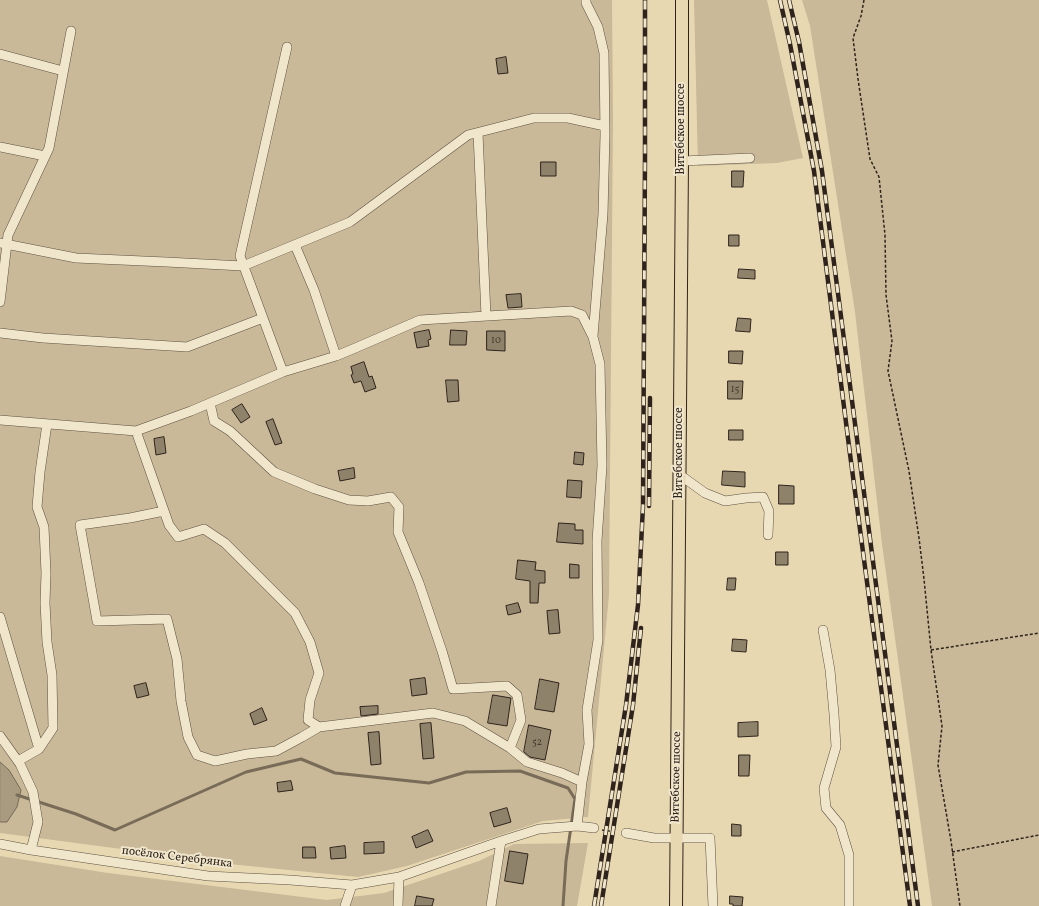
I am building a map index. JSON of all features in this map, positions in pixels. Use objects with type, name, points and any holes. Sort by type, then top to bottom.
[{"type":"main road","name":"Витебское шоссе","points":[[676,906],[682,0]]},
{"type":"street","points":[[586,0],[586,3],[598,27],[604,53],[605,126],[603,214],[593,337]]},
{"type":"street","points":[[0,302],[3,244],[49,148],[70,31]]},
{"type":"street","points":[[283,372],[240,256],[287,47]]},
{"type":"street","points":[[0,54],[63,71]]},
{"type":"street","points":[[3,244],[76,258],[244,266],[350,222],[468,135],[534,118],[568,118],[605,126]]},
{"type":"street","points":[[478,132],[486,316]]},
{"type":"street","points":[[0,147],[45,156]]},
{"type":"street","points":[[682,161],[750,158]]},
{"type":"street","points":[[295,245],[314,290],[336,356]]},
{"type":"street","points":[[0,420],[136,431],[191,411],[283,372],[336,356],[420,320],[571,311],[582,315],[593,337],[600,364],[602,458],[597,542],[598,640],[587,710],[588,744],[577,826]]},
{"type":"street","points":[[0,332],[43,338],[187,347],[263,318]]},
{"type":"street","points":[[210,403],[214,421],[230,431],[274,472],[315,489],[349,500],[368,501],[391,497],[399,507],[398,532],[419,583],[453,689],[507,686],[517,695],[520,720],[510,748]]},
{"type":"street","points":[[18,760],[39,749],[53,728],[52,675],[46,642],[44,603],[46,573],[44,527],[37,507],[40,472],[47,424]]},
{"type":"street","points":[[136,431],[169,525],[178,536],[204,529],[225,543],[295,613],[310,642],[319,673],[310,700],[308,720],[319,727]]},
{"type":"street","points":[[680,475],[705,492],[725,501],[763,497],[769,511],[768,535]]},
{"type":"street","points":[[164,511],[130,518],[80,525],[97,621],[167,619],[177,659],[181,701],[188,737],[197,755],[215,761],[247,754],[276,751],[302,738],[319,727],[433,713],[465,721],[510,748],[527,762],[562,773],[582,782]]},
{"type":"street","points":[[0,617],[39,749]]},
{"type":"street","points":[[823,630],[830,670],[836,747],[824,788],[826,808],[840,825],[849,856],[849,906]]},
{"type":"street","points":[[0,736],[18,760],[33,792],[38,822],[32,850]]},
{"type":"street","name":"посёлок Серебрянка","points":[[0,844],[208,876],[352,884],[399,877],[502,840],[539,829],[577,826],[594,828]]},
{"type":"street","points":[[626,833],[654,838],[710,838],[713,906]]},
{"type":"street","points":[[491,906],[502,840]]},
{"type":"street","points":[[398,906],[399,877]]},
{"type":"street","points":[[345,906],[352,884]]},
{"type":"path","points":[[864,0],[861,16],[853,38],[870,159],[879,177],[885,235],[886,294],[892,341],[888,371],[909,471],[919,538],[931,650],[942,726],[938,765],[960,906]]},
{"type":"path","points":[[931,650],[1039,633]]},
{"type":"path","points":[[594,828],[626,833]]},
{"type":"path","points":[[952,852],[1039,835]]},
{"type":"shaded area","points":[[0,0],[612,0],[613,120],[609,595],[588,817],[543,821],[407,866],[358,877],[160,857],[129,850],[0,833]]},
{"type":"shaded area","points":[[694,0],[767,0],[803,158],[777,163],[698,166]]},
{"type":"shaded area","points":[[802,0],[1039,0],[1039,906],[932,906],[882,544],[855,312],[810,26]]},
{"type":"shaded area","points":[[0,762],[9,770],[21,790],[17,807],[7,822],[0,822]]},
{"type":"shaded area","points":[[588,843],[577,906],[0,906],[0,856],[108,873],[327,900],[384,893],[479,861],[514,844]]},
{"type":"building","points":[[506,57],[508,73],[498,74],[496,59]]},
{"type":"building","points":[[541,162],[556,162],[556,176],[541,176]]},
{"type":"building","points":[[732,171],[744,171],[743,187],[732,187]]},
{"type":"building","points":[[729,235],[739,235],[739,246],[729,246]]},
{"type":"building","points":[[739,269],[755,270],[755,279],[738,278]]},
{"type":"building","points":[[521,294],[522,307],[508,308],[506,295]]},
{"type":"building","points":[[738,318],[751,319],[750,332],[736,331]]},
{"type":"building","points":[[429,330],[431,339],[428,340],[429,346],[417,348],[414,333]]},
{"type":"building","points":[[451,330],[467,331],[466,345],[450,345]]},
{"type":"building","points":[[487,331],[505,331],[505,351],[487,350]]},
{"type":"building","points":[[729,351],[743,351],[742,364],[729,363]]},
{"type":"building","points":[[364,362],[369,377],[372,376],[376,388],[365,392],[361,381],[354,383],[351,375],[353,374],[351,367]]},
{"type":"building","points":[[446,380],[458,380],[459,401],[448,402]]},
{"type":"building","points":[[728,381],[743,381],[742,399],[728,399]]},
{"type":"building","points":[[242,404],[250,417],[241,423],[232,410]]},
{"type":"building","points":[[273,419],[282,443],[275,445],[266,422]]},
{"type":"building","points":[[729,430],[743,430],[743,440],[729,440]]},
{"type":"building","points":[[164,437],[166,453],[156,455],[154,439]]},
{"type":"building","points":[[575,452],[584,453],[583,465],[574,464]]},
{"type":"building","points":[[354,468],[355,478],[340,481],[338,471]]},
{"type":"building","points":[[723,471],[745,472],[745,487],[722,485]]},
{"type":"building","points":[[568,480],[582,481],[581,498],[567,497]]},
{"type":"building","points":[[779,485],[794,486],[794,504],[779,504]]},
{"type":"building","points":[[559,523],[575,524],[575,530],[583,530],[583,544],[557,542]]},
{"type":"building","points":[[776,552],[788,552],[788,565],[776,565]]},
{"type":"building","points":[[518,560],[536,562],[535,570],[545,571],[545,583],[539,583],[538,603],[530,603],[530,581],[516,579]]},
{"type":"building","points":[[570,564],[579,565],[579,578],[570,578]]},
{"type":"building","points":[[728,578],[736,578],[735,590],[727,590]]},
{"type":"building","points":[[518,603],[521,612],[508,615],[506,606]]},
{"type":"building","points":[[558,610],[560,633],[549,634],[547,611]]},
{"type":"building","points":[[733,639],[747,640],[746,652],[732,651]]},
{"type":"building","points":[[425,678],[427,694],[412,696],[410,680]]},
{"type":"building","points":[[540,679],[559,683],[554,712],[535,709]]},
{"type":"building","points":[[146,683],[149,695],[137,698],[134,686]]},
{"type":"building","points":[[493,695],[511,698],[507,726],[488,723]]},
{"type":"building","points":[[378,706],[378,714],[361,716],[360,707]]},
{"type":"building","points":[[262,708],[267,720],[254,725],[250,714]]},
{"type":"building","points":[[758,722],[758,736],[738,737],[738,723]]},
{"type":"building","points":[[431,723],[434,758],[423,759],[420,724]]},
{"type":"building","points":[[529,725],[551,730],[545,760],[530,757],[524,752]]},
{"type":"building","points":[[379,732],[381,764],[371,765],[368,733]]},
{"type":"building","points":[[739,755],[750,755],[749,776],[739,776]]},
{"type":"building","points":[[291,781],[293,790],[278,792],[277,783]]},
{"type":"building","points":[[507,808],[511,822],[494,827],[490,813]]},
{"type":"building","points":[[732,824],[741,825],[741,836],[732,836]]},
{"type":"building","points":[[428,830],[433,841],[416,848],[412,837]]},
{"type":"building","points":[[384,842],[384,853],[364,854],[364,843]]},
{"type":"building","points":[[345,846],[346,858],[331,859],[330,848]]},
{"type":"building","points":[[303,847],[315,847],[316,858],[303,858]]},
{"type":"building","points":[[510,851],[528,854],[523,884],[505,881]]},
{"type":"building","points":[[417,896],[434,899],[432,906],[415,906]]},
{"type":"building","points":[[730,896],[743,897],[742,906],[733,906],[733,904],[730,904]]},
{"type":"waterway","points":[[17,795],[76,814],[115,830],[246,772],[301,759],[335,773],[429,783],[466,772],[520,771],[568,788],[575,799],[566,861],[563,906]]},
{"type":"railway","points":[[594,906],[626,705],[638,605],[643,506],[645,0]]},
{"type":"railway","points":[[780,0],[790,44],[814,171],[910,906]]},
{"type":"railway","points":[[789,0],[799,42],[822,171],[918,906]]},
{"type":"railway","points":[[649,506],[650,398]]},
{"type":"railway","points":[[601,906],[633,705],[641,628]]}]
